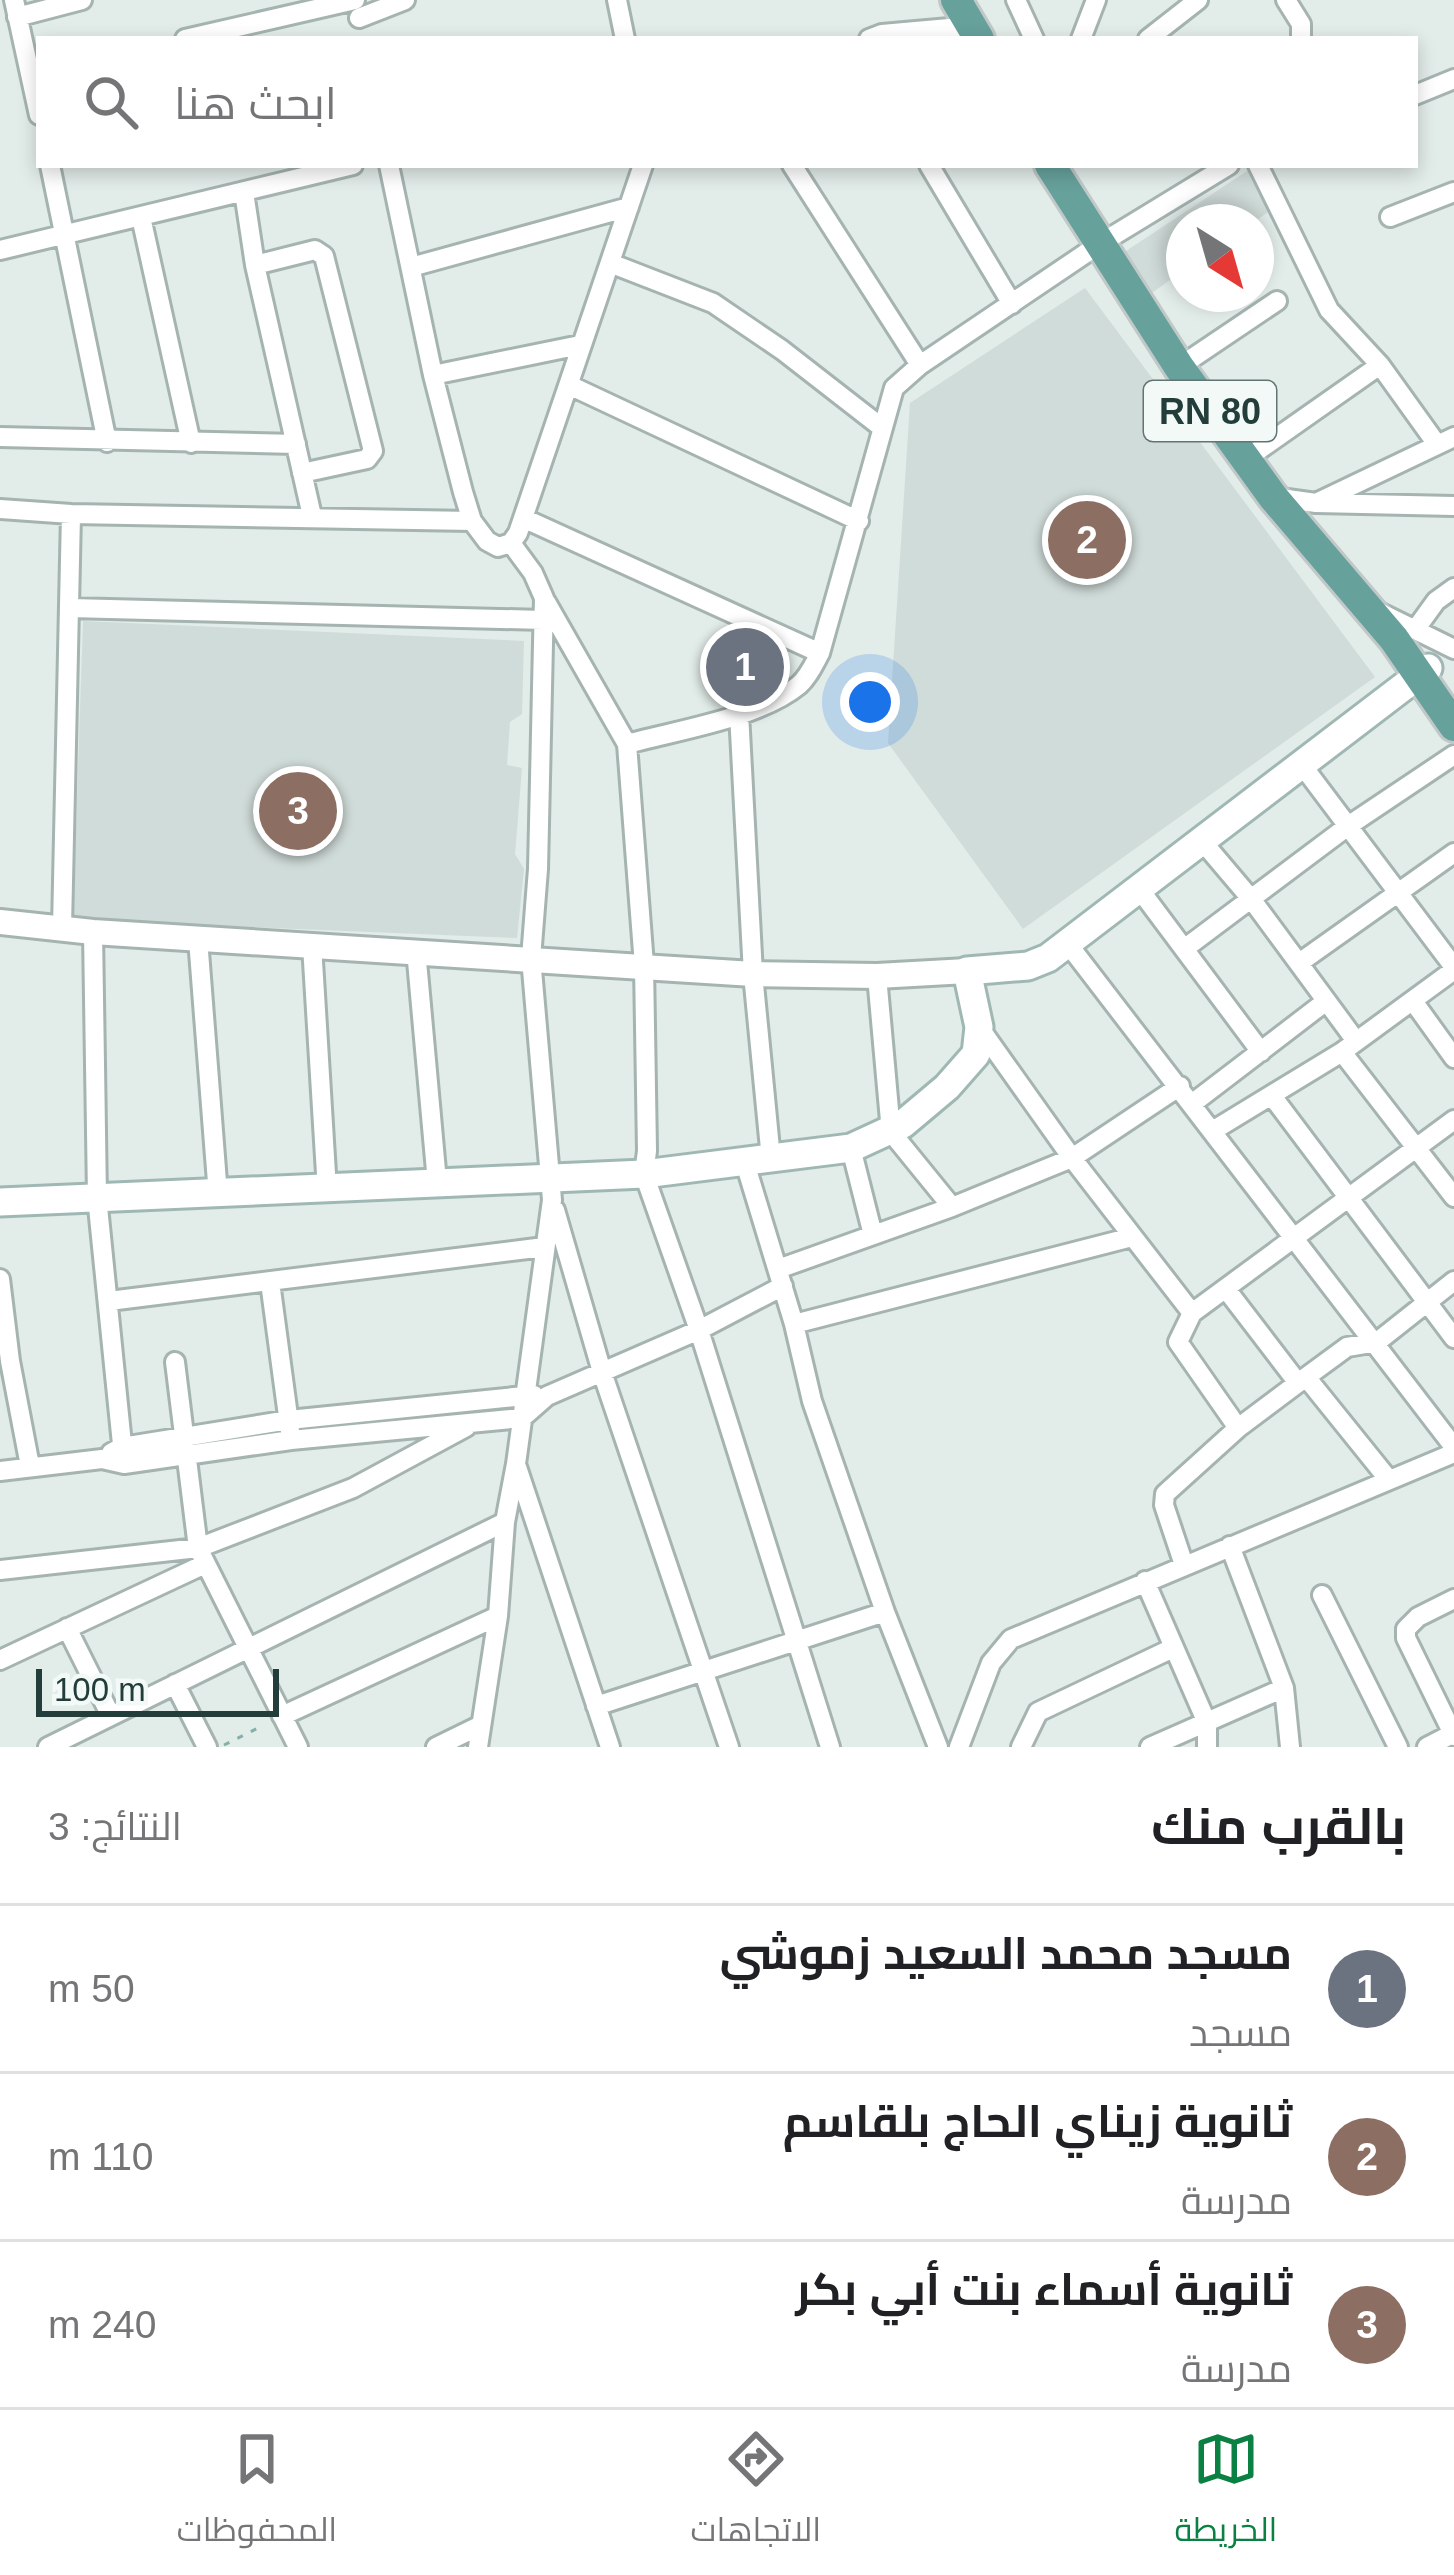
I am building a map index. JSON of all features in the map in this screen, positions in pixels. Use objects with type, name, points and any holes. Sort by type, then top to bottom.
[{"type":"main road","name":"RN 80","points":[[1052,168],[1178,367],[1273,496],[1364,605],[1405,635],[1454,726]]},
{"type":"main road","name":"RN 80","points":[[1423,672],[1454,700]]},
{"type":"main road","points":[[0,1202],[437,1182],[550,1189],[851,1148],[891,1132],[976,1054],[980,1027],[967,971],[1028,966],[1048,958],[1423,672]]},
{"type":"street","points":[[34,73],[16,8],[82,0]]},
{"type":"street","points":[[198,36],[275,19],[405,0]]},
{"type":"street","points":[[617,0],[624,36]]},
{"type":"street","points":[[1016,0],[1033,36]]},
{"type":"street","points":[[1082,36],[1096,0]]},
{"type":"street","points":[[1152,36],[1198,0]]},
{"type":"street","points":[[1286,0],[1301,24],[1301,36]]},
{"type":"street","points":[[356,6],[362,36]]},
{"type":"street","points":[[275,19],[279,36]]},
{"type":"street","points":[[877,36],[969,22]]},
{"type":"street","points":[[1418,94],[1454,79]]},
{"type":"street","points":[[51,168],[107,442]]},
{"type":"street","points":[[390,168],[433,375],[472,521],[493,545],[512,542]]},
{"type":"street","points":[[512,542],[642,168]]},
{"type":"street","points":[[794,168],[920,364]]},
{"type":"street","points":[[930,168],[1012,304]]},
{"type":"street","points":[[627,744],[739,713],[803,682],[820,653],[894,388],[920,364],[1098,245],[1223,168]]},
{"type":"street","points":[[1259,168],[1320,295],[1341,326],[1445,440],[1316,503]]},
{"type":"street","points":[[0,250],[244,192],[311,170]]},
{"type":"street","points":[[244,192],[255,265],[312,516]]},
{"type":"street","points":[[1390,217],[1454,192]]},
{"type":"street","points":[[411,266],[629,207]]},
{"type":"street","points":[[141,217],[191,443]]},
{"type":"street","points":[[255,265],[315,250],[324,256],[373,451],[370,458],[302,473]]},
{"type":"street","points":[[610,263],[713,303],[881,427]]},
{"type":"street","points":[[1178,367],[1277,301]]},
{"type":"street","points":[[433,375],[580,344]]},
{"type":"street","points":[[1246,459],[1380,365]]},
{"type":"street","points":[[568,385],[859,520]]},
{"type":"street","points":[[0,436],[296,444]]},
{"type":"street","points":[[1273,496],[1316,503],[1454,506]]},
{"type":"street","points":[[0,509],[472,521]]},
{"type":"street","points":[[62,928],[71,514]]},
{"type":"street","points":[[523,518],[820,653]]},
{"type":"street","points":[[512,542],[627,744],[644,965],[644,1174],[830,1747]]},
{"type":"street","points":[[1454,588],[1405,635],[1454,649]]},
{"type":"street","points":[[436,1747],[479,1741],[550,1189],[530,958],[538,846],[544,598]]},
{"type":"street","points":[[70,608],[543,620]]},
{"type":"street","points":[[739,713],[758,1161],[780,1278],[812,1401],[885,1612],[938,1747]]},
{"type":"street","points":[[1184,949],[1348,826],[1454,755]]},
{"type":"street","points":[[1214,1130],[1349,1047],[1454,969],[1302,765]]},
{"type":"street","points":[[1202,841],[1298,963],[1349,1047],[1454,1197]]},
{"type":"street","points":[[1298,963],[1454,853]]},
{"type":"street","points":[[1140,890],[1261,1052]]},
{"type":"street","points":[[0,922],[753,974],[877,976],[967,971]]},
{"type":"street","points":[[93,932],[98,1197],[123,1455]]},
{"type":"street","points":[[198,939],[218,1195]]},
{"type":"street","points":[[959,1747],[1000,1648],[1024,1632],[1453,1451],[1377,1342],[1068,944]]},
{"type":"street","points":[[312,945],[327,1190]]},
{"type":"street","points":[[416,950],[437,1182]]},
{"type":"street","points":[[877,976],[891,1132],[952,1207]]},
{"type":"street","points":[[1413,1001],[1454,1058]]},
{"type":"street","points":[[1193,1102],[1325,1002]]},
{"type":"street","points":[[980,1027],[1072,1158],[1192,1313]]},
{"type":"street","points":[[290,1430],[523,1418],[547,1396],[698,1330],[780,1278],[873,1235],[1072,1158],[1180,1086]]},
{"type":"street","points":[[1272,1096],[1454,1339]]},
{"type":"street","points":[[1238,1427],[1181,1350],[1179,1337],[1192,1313],[1454,1120]]},
{"type":"street","points":[[851,1148],[873,1235]]},
{"type":"street","points":[[550,1189],[602,1372],[729,1747]]},
{"type":"street","points":[[794,1324],[1132,1237]]},
{"type":"street","points":[[109,1300],[544,1247]]},
{"type":"street","points":[[1184,1565],[1164,1505],[1165,1494],[1238,1427],[1347,1347],[1377,1342],[1454,1281]]},
{"type":"street","points":[[270,1282],[290,1430]]},
{"type":"street","points":[[0,1284],[5,1361],[30,1466]]},
{"type":"street","points":[[1226,1289],[1389,1480]]},
{"type":"street","points":[[175,1362],[201,1556],[298,1747]]},
{"type":"street","points":[[0,1471],[102,1460],[525,1394],[547,1396]]},
{"type":"street","points":[[0,1660],[201,1556],[353,1489],[475,1423]]},
{"type":"street","points":[[516,1464],[610,1747]]},
{"type":"street","points":[[48,1747],[505,1522]]},
{"type":"street","points":[[1230,1546],[1284,1688],[1290,1747]]},
{"type":"street","points":[[0,1570],[201,1556]]},
{"type":"street","points":[[1145,1581],[1207,1723],[1207,1747]]},
{"type":"street","points":[[1322,1595],[1398,1747]]},
{"type":"street","points":[[1427,1747],[1454,1734],[1406,1629],[1418,1617],[1454,1599]]},
{"type":"street","points":[[596,1706],[885,1612]]},
{"type":"street","points":[[281,1716],[498,1616]]},
{"type":"street","points":[[67,1628],[111,1716]]},
{"type":"street","points":[[1021,1747],[1038,1712],[1173,1648]]},
{"type":"street","points":[[176,1684],[207,1747]]},
{"type":"street","points":[[1150,1747],[1284,1688]]},
{"type":"path","points":[[219,1747],[281,1716]]},
{"type":"shaded area","points":[[1252,171],[1268,204],[1197,204]]},
{"type":"shaded area","points":[[1166,225],[1166,283],[1142,300],[1114,259]]},
{"type":"shaded area","points":[[1085,288],[1375,677],[1023,929],[888,743],[910,403]]},
{"type":"shaded area","points":[[83,621],[524,641],[522,714],[510,722],[507,765],[522,768],[515,854],[524,869],[517,938],[73,920]]},
{"type":"place","name":"ثانوية زيناي الحاج بلقاسم","points":[[1087,540]]},
{"type":"place","name":"مسجد محمد السعيد زموشي","points":[[745,667]]},
{"type":"place","name":"ثانوية أسماء بنت أبي بكر","points":[[298,811]]}]
